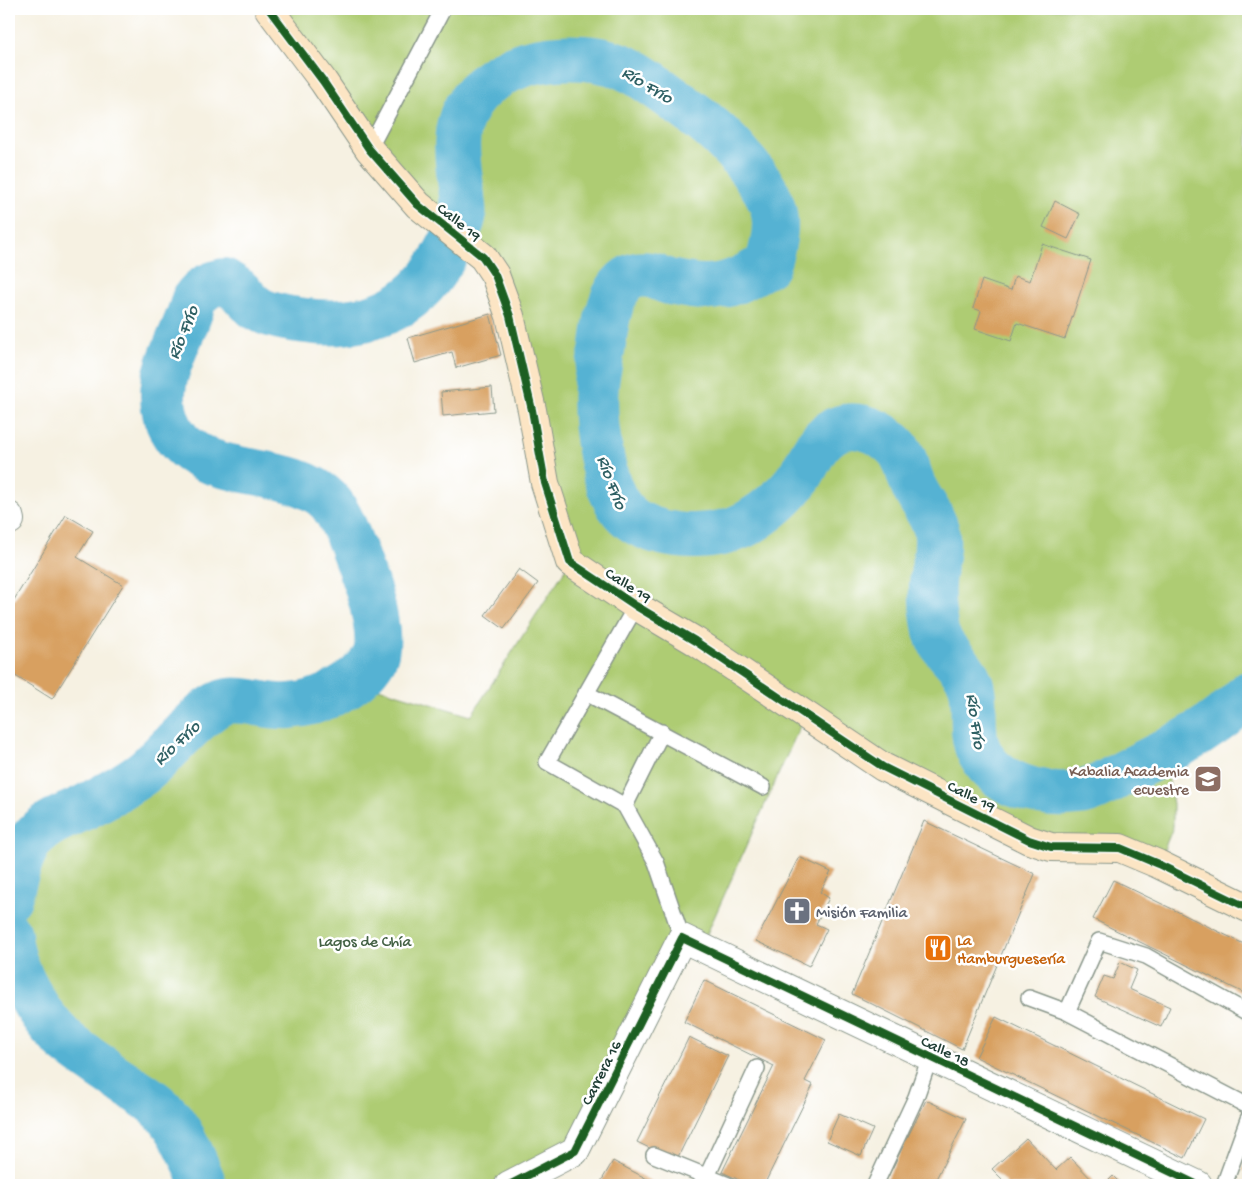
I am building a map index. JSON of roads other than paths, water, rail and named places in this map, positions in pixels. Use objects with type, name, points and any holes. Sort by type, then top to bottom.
[{"type":"street","name":"Calle 19","points":[[269,9],[323,81],[369,149],[418,206],[483,257],[495,275],[510,316],[532,410],[545,483],[570,562],[636,606],[695,641],[883,767],[1012,831],[1051,846],[1120,848],[1158,864],[1248,908]]},
{"type":"street","name":"Calle 18","points":[[682,938],[1198,1185]]},
{"type":"street","name":"Carrera 16","points":[[509,1185],[576,1151],[682,938]]},
{"type":"lane","points":[[369,149],[443,9]]},
{"type":"lane","points":[[636,606],[547,762],[625,806],[656,862],[682,938]]},
{"type":"lane","points":[[586,693],[763,787]]},
{"type":"lane","points":[[625,806],[662,732]]},
{"type":"lane","points":[[1067,1012],[1099,941],[1146,956],[1248,1013]]},
{"type":"lane","points":[[1030,998],[1067,1012],[1248,1106]]},
{"type":"lane","points":[[875,1185],[916,1097],[930,1057]]},
{"type":"lane","points":[[705,1181],[757,1068]]},
{"type":"lane","points":[[1224,1185],[1248,1119]]},
{"type":"lane","points":[[654,1155],[705,1181],[728,1185]]},
{"type":"waterway","name":"Río Frío","points":[[9,898],[23,853],[36,834],[48,825],[105,796],[141,774],[207,712],[218,705],[235,700],[274,706],[290,706],[314,701],[348,685],[367,668],[374,658],[377,632],[371,600],[350,540],[335,508],[312,488],[292,480],[225,466],[204,459],[186,448],[172,431],[165,413],[163,396],[169,364],[194,299],[203,289],[224,281],[238,290],[253,306],[266,313],[315,322],[358,320],[394,308],[410,298],[424,285],[437,268],[457,234],[464,216],[457,140],[461,118],[466,108],[478,92],[492,80],[518,66],[540,60],[568,57],[597,60],[624,67],[641,76],[709,126],[725,141],[761,183],[773,207],[775,233],[767,265],[752,274],[728,284],[712,287],[690,286],[669,282],[655,276],[637,275],[627,280],[619,288],[613,300],[597,376],[596,416],[605,472],[618,504],[627,515],[637,523],[664,533],[696,536],[724,533],[757,518],[784,496],[800,476],[817,447],[832,432],[851,426],[871,430],[883,436],[897,447],[904,458],[914,487],[932,518],[936,529],[937,550],[932,590],[932,608],[936,631],[942,645],[970,682],[973,697],[974,733],[978,749],[985,761],[995,772],[1007,780],[1035,791],[1064,794],[1084,792],[1095,788],[1205,730],[1235,707],[1248,694]]},
{"type":"waterway","name":"Río Frío","points":[[9,934],[20,976],[43,1016],[73,1048],[149,1099],[169,1117],[185,1141],[204,1185]]},
{"type":"place","name":"Kabalia Academia ecuestre","points":[[1208,779]]},
{"type":"place","name":"Misión Familia","points":[[797,911]]},
{"type":"place","name":"La Hamburguesería","points":[[938,948]]},
{"type":"park label","name":"Lagos de Chía","points":[[365,940]]}]
